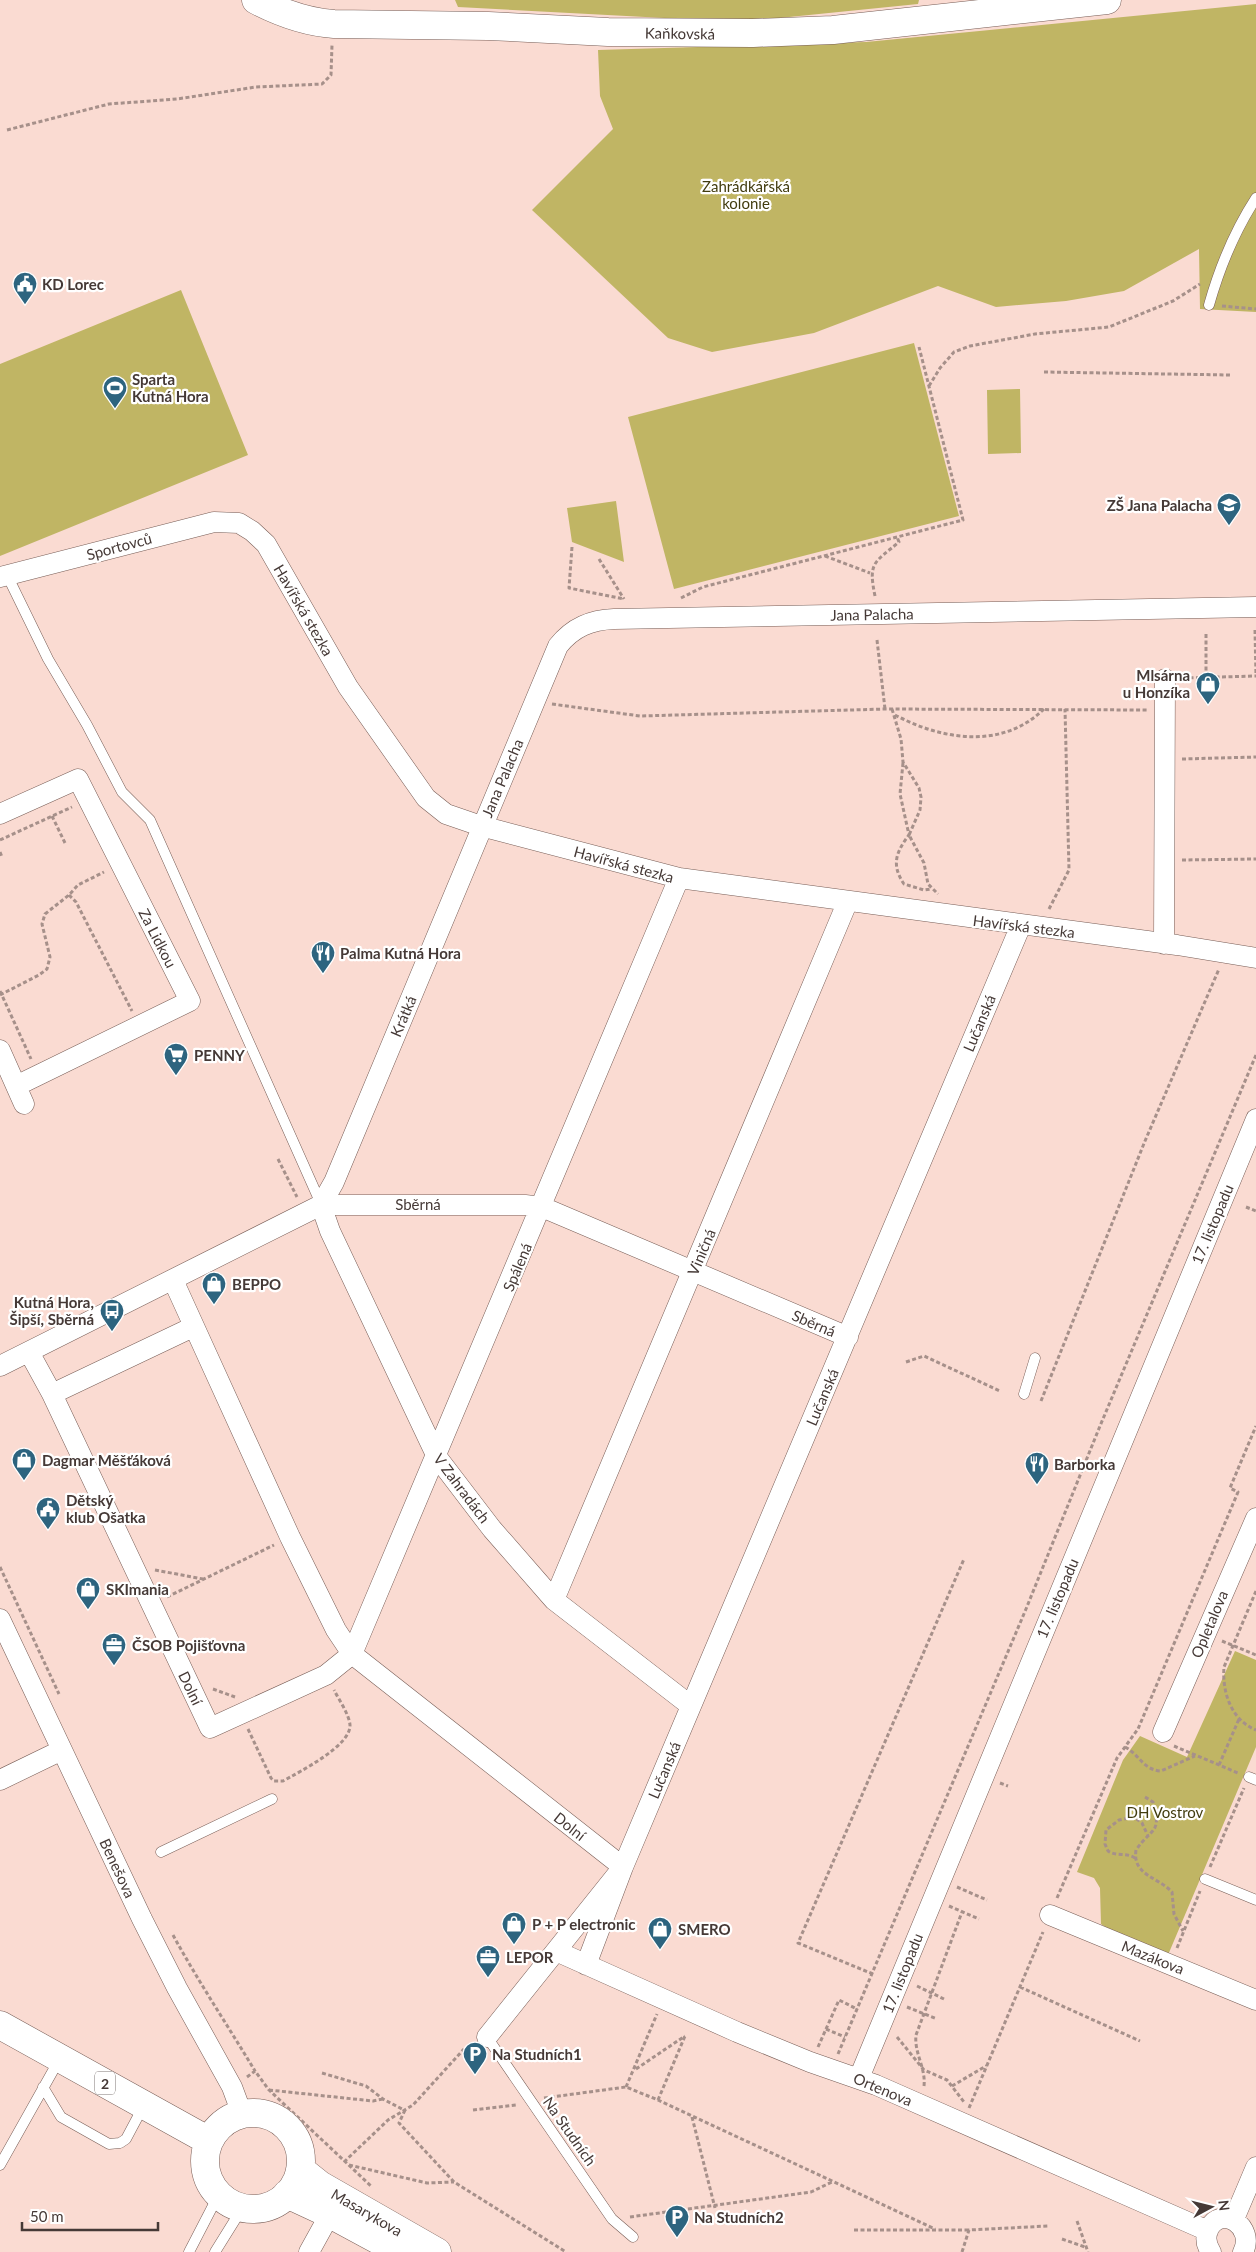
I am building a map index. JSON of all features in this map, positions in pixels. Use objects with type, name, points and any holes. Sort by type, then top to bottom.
[{"type":"street","name":"Kaňkovská","points":[[256,0],[277,11],[310,22],[334,24],[488,26],[608,32],[753,34],[833,30],[1107,0]]},
{"type":"street","name":"Sportovců","points":[[4,576],[214,522],[238,523]]},
{"type":"street","name":"Havířská stezka","points":[[238,523],[252,531],[266,544],[348,687],[426,798],[446,814],[481,826],[679,878],[1256,958]]},
{"type":"street","name":"Jana Palacha","points":[[481,826],[558,646],[566,635],[577,627],[603,620],[1256,607]]},
{"type":"street","points":[[1164,944],[1164,709],[1171,679]]},
{"type":"street","name":"Za Lidkou","points":[[0,814],[78,779],[190,1001],[38,1076],[20,1095],[0,1050]]},
{"type":"street","name":"Krátká","points":[[321,1205],[338,1173],[481,826]]},
{"type":"street","name":"Spálená","points":[[352,1654],[437,1457],[679,878]]},
{"type":"street","name":"Viničná","points":[[554,1600],[847,902]]},
{"type":"street","name":"Lučanská","points":[[586,1965],[623,1867],[848,1337],[1030,927]]},
{"type":"street","name":"17. listopadu","points":[[859,2078],[1256,1119]]},
{"type":"street","name":"Sběrná","points":[[0,1366],[321,1205],[525,1204],[542,1207],[848,1337]]},
{"type":"street","name":"V Zahradách","points":[[321,1205],[330,1231],[437,1457],[492,1529],[554,1600],[691,1706]]},
{"type":"street","name":"Dolní","points":[[174,1280],[193,1327],[290,1537],[336,1630],[352,1654],[623,1867]]},
{"type":"street","points":[[52,1394],[193,1327]]},
{"type":"street","name":"Dolní","points":[[28,1352],[52,1394],[210,1728],[326,1674],[352,1654]]},
{"type":"street","name":"Opletalova","points":[[1160,1736],[1256,1518]]},
{"type":"street","name":"Benešova","points":[[0,1619],[160,1954],[232,2086],[242,2114]]},
{"type":"street","points":[[0,1780],[62,1750]]},
{"type":"street","name":"Lučanská","points":[[487,2038],[623,1867]]},
{"type":"street","name":"Mazákova","points":[[1050,1915],[1256,2000]]},
{"type":"street","name":"Ortenova","points":[[556,1951],[810,2062],[966,2116],[1209,2246]]},
{"type":"street","name":"2","points":[[0,2025],[209,2141]]},
{"type":"street","points":[[256,2113],[270,2116],[283,2123],[293,2134],[298,2145],[300,2169],[296,2181],[287,2194],[270,2206],[243,2207],[230,2202],[219,2194],[210,2183],[206,2170],[205,2155],[209,2141],[223,2124],[242,2114],[256,2113]]},
{"type":"street","points":[[1234,2219],[1256,2167]]},
{"type":"street","name":"Masarykova","points":[[300,2169],[320,2184],[437,2252]]},
{"type":"street","name":"Masarykova","points":[[287,2194],[330,2214],[401,2252]]},
{"type":"street","points":[[309,2252],[330,2214]]},
{"type":"street","points":[[1209,2246],[1215,2222],[1228,2218],[1234,2219],[1246,2230],[1248,2235],[1248,2251]]},
{"type":"lane","points":[[1210,305],[1218,274],[1239,225],[1256,198]]},
{"type":"lane","points":[[4,576],[48,659],[87,724],[122,792],[150,820],[321,1205]]},
{"type":"lane","points":[[1024,1394],[1035,1358]]},
{"type":"lane","points":[[161,1852],[272,1799]]},
{"type":"lane","points":[[1205,1878],[1256,1900]]},
{"type":"lane","name":"Na Studních","points":[[487,2038],[612,2220],[633,2237]]},
{"type":"lane","points":[[0,2165],[59,2059]]},
{"type":"lane","points":[[43,2087],[61,2117],[109,2144],[120,2143],[126,2139],[144,2105]]},
{"type":"lane","points":[[189,2252],[219,2194]]},
{"type":"lane","points":[[215,2252],[243,2207]]},
{"type":"path","points":[[7,130],[109,104],[177,99],[256,87],[322,84],[332,75],[334,24]]},
{"type":"path","points":[[928,387],[940,368],[954,352],[970,346],[1035,334],[1109,327],[1173,301],[1218,274]]},
{"type":"path","points":[[1210,305],[1256,309]]},
{"type":"path","points":[[680,599],[703,587],[963,520],[919,347]]},
{"type":"path","points":[[1044,372],[1231,375]]},
{"type":"path","points":[[876,599],[870,573],[875,562],[899,542],[897,537]]},
{"type":"path","points":[[572,548],[569,588],[632,600]]},
{"type":"path","points":[[824,556],[870,573]]},
{"type":"path","points":[[599,559],[624,599]]},
{"type":"path","points":[[1171,679],[1256,676],[1255,630]]},
{"type":"path","points":[[1206,632],[1206,677]]},
{"type":"path","points":[[877,640],[884,709]]},
{"type":"path","points":[[534,702],[640,716],[884,709],[1164,709]]},
{"type":"path","points":[[892,709],[901,739],[903,762],[900,794],[909,835],[920,855],[931,889],[924,890],[910,887],[904,884],[899,876],[896,858],[900,847],[909,835],[920,810],[921,797],[919,788],[903,762]]},
{"type":"path","points":[[894,714],[930,732],[965,738],[983,736],[1012,728],[1035,718],[1044,709]]},
{"type":"path","points":[[1030,927],[1069,870],[1066,709]]},
{"type":"path","points":[[1164,760],[1256,757]]},
{"type":"path","points":[[0,840],[89,800]]},
{"type":"path","points":[[52,816],[65,843]]},
{"type":"path","points":[[0,852],[2,856]]},
{"type":"path","points":[[1164,860],[1256,859]]},
{"type":"path","points":[[38,1076],[0,994],[39,975],[47,969],[50,958],[43,930],[43,918],[49,909],[69,895],[78,885],[121,864]]},
{"type":"path","points":[[69,895],[76,902],[130,1007]]},
{"type":"path","points":[[1040,1401],[1145,1141],[1200,1011],[1227,954]]},
{"type":"path","points":[[836,2059],[1256,1055]]},
{"type":"path","points":[[278,1159],[287,1177]]},
{"type":"path","points":[[1246,1207],[1256,1211]]},
{"type":"path","points":[[906,1362],[924,1356],[1000,1391]]},
{"type":"path","points":[[966,2116],[1117,1758],[1138,1729],[1238,1492],[1230,1488],[1256,1426]]},
{"type":"path","points":[[151,1604],[290,1537]]},
{"type":"path","points":[[873,1974],[798,1943],[964,1559]]},
{"type":"path","points":[[132,1565],[203,1580]]},
{"type":"path","points":[[0,1567],[62,1701]]},
{"type":"path","points":[[1256,1591],[1224,1667],[1223,1679],[1226,1696],[1239,1719],[1256,1730]]},
{"type":"path","points":[[191,1688],[199,1685],[244,1700],[249,1710],[245,1720],[271,1778],[274,1781],[283,1781],[331,1752],[349,1733],[350,1722],[326,1674]]},
{"type":"path","points":[[1219,1765],[1239,1719]]},
{"type":"path","points":[[1138,1729],[1160,1736],[1196,1756],[1252,1778],[1205,1878],[1170,1964]]},
{"type":"path","points":[[1125,1747],[1132,1751],[1143,1764],[1154,1770],[1161,1771],[1196,1756]]},
{"type":"path","points":[[1135,1858],[1136,1850],[1156,1827],[1157,1823],[1153,1802],[1145,1797]]},
{"type":"path","points":[[1148,1836],[1142,1823],[1134,1817],[1119,1820],[1106,1830],[1105,1844],[1108,1851],[1113,1854],[1129,1854],[1135,1858],[1142,1871],[1172,1892],[1174,1914],[1184,1931]]},
{"type":"path","points":[[956,1886],[987,1900]]},
{"type":"path","points":[[947,1905],[979,1919]]},
{"type":"path","points":[[924,2070],[916,2044],[923,2014],[962,1912]]},
{"type":"path","points":[[169,1926],[191,1969],[206,1988],[255,2071],[269,2090],[376,2191]]},
{"type":"path","points":[[914,1985],[944,1998]]},
{"type":"path","points":[[1020,1987],[1140,2041]]},
{"type":"path","points":[[626,2087],[664,1999]]},
{"type":"path","points":[[821,2039],[839,2000],[858,2009]]},
{"type":"path","points":[[906,2007],[937,2019]]},
{"type":"path","points":[[826,2028],[845,2037]]},
{"type":"path","points":[[893,2032],[924,2070],[947,2080],[952,2086],[966,2116]]},
{"type":"path","points":[[634,2070],[685,2036],[658,2100]]},
{"type":"path","points":[[344,2162],[388,2120],[414,2105],[464,2049]]},
{"type":"path","points":[[952,2086],[987,2065]]},
{"type":"path","points":[[245,2079],[255,2071]]},
{"type":"path","points":[[322,2073],[366,2086],[383,2099],[405,2110]]},
{"type":"path","points":[[530,2099],[626,2087],[658,2100],[934,2229]]},
{"type":"path","points":[[269,2090],[373,2101],[383,2099]]},
{"type":"path","points":[[405,2110],[399,2123],[454,2182],[566,2252]]},
{"type":"path","points":[[692,2116],[715,2207]]},
{"type":"path","points":[[348,2165],[427,2183],[454,2182]]},
{"type":"path","points":[[612,2220],[811,2192],[833,2181]]},
{"type":"path","points":[[1077,2221],[1088,2252]]},
{"type":"path","points":[[854,2230],[969,2230],[1048,2226]]},
{"type":"path","points":[[962,2252],[969,2230]]},
{"type":"path","points":[[1062,2239],[1086,2248]]},
{"type":"green space","points":[[455,0],[919,0],[918,4],[740,22],[458,7]]},
{"type":"green space","name":"Zahrádkářská kolonie","points":[[1256,4],[1256,312],[1200,309],[1199,249],[1124,291],[1066,301],[996,307],[938,286],[814,333],[712,352],[668,338],[532,210],[613,129],[600,96],[598,50],[866,42]]},
{"type":"green space","name":"Sparta Kutná Hora","points":[[181,290],[248,455],[0,556],[0,364]]},
{"type":"green space","points":[[914,343],[959,516],[674,589],[628,417]]},
{"type":"green space","points":[[1020,389],[1021,453],[988,454],[987,390]]},
{"type":"green space","points":[[616,501],[624,562],[572,542],[567,508]]},
{"type":"green space","name":"DH Vostrov","points":[[1235,1651],[1256,1660],[1256,1747],[1168,1955],[1121,1938],[1101,1924],[1100,1888],[1094,1878],[1077,1872],[1123,1760],[1140,1736],[1187,1757]]},
{"type":"place","name":"KD Lorec","points":[[25,305]]},
{"type":"place","name":"Sparta Kutná Hora","points":[[115,409]]},
{"type":"place","name":"ZŠ Jana Palacha","points":[[1229,526]]},
{"type":"place","name":"Mlsárna u Honzíka","points":[[1208,705]]},
{"type":"place","name":"Palma Kutná Hora","points":[[323,974]]},
{"type":"place","name":"PENNY","points":[[176,1076]]},
{"type":"place","name":"BEPPO","points":[[214,1305]]},
{"type":"place","name":"Kutná Hora, Šipší, Sběrná","points":[[112,1332]]},
{"type":"place","name":"Dagmar Měšťáková","points":[[24,1481]]},
{"type":"place","name":"Barborka","points":[[1037,1485]]},
{"type":"place","name":"Dětský klub Ošatka","points":[[48,1530]]},
{"type":"place","name":"SKImania","points":[[88,1610]]},
{"type":"place","name":"ČSOB Pojišťovna","points":[[114,1666]]},
{"type":"place","name":"P + P electronic","points":[[514,1945]]},
{"type":"place","name":"SMERO","points":[[660,1950]]},
{"type":"place","name":"LEPOR","points":[[488,1978]]},
{"type":"place","name":"Na Studních1","points":[[475,2075]]},
{"type":"place","name":"Na Studních2","points":[[677,2238]]}]
